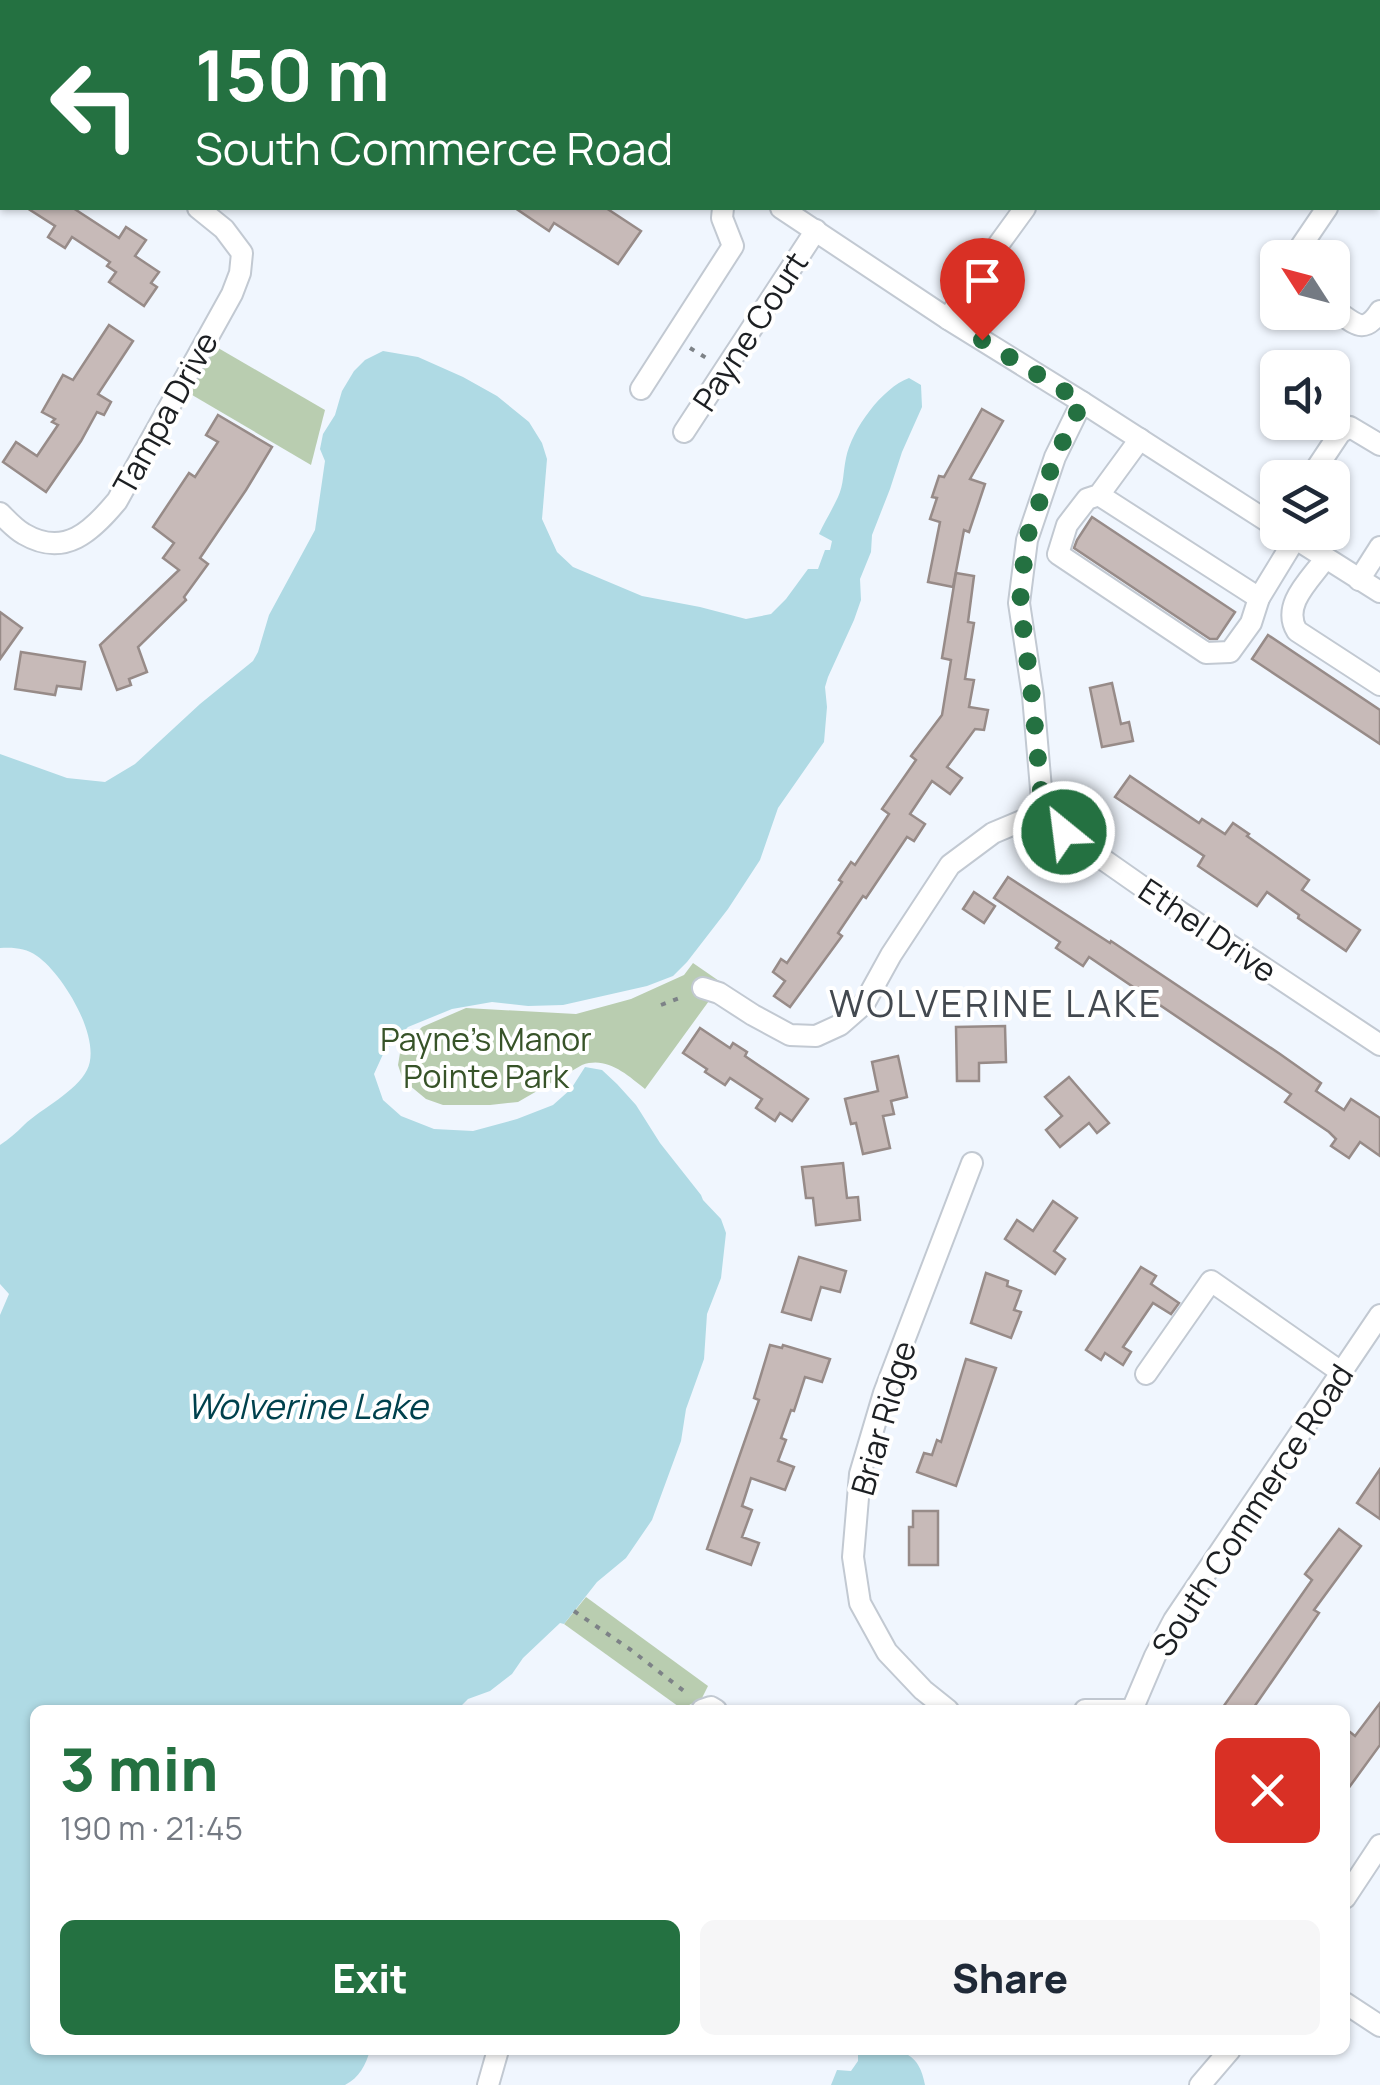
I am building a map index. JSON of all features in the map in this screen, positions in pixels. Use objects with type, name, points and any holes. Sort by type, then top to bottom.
[{"type":"street","name":"Tampa Drive","points":[[0,513],[24,534],[53,544],[85,534],[117,501],[240,273],[242,253],[224,228],[201,210]]},
{"type":"street","points":[[642,388],[733,246],[722,218],[724,210]]},
{"type":"street","points":[[784,210],[948,319],[1260,516]]},
{"type":"street","points":[[948,319],[1024,210]]},
{"type":"street","points":[[1305,240],[1326,210]]},
{"type":"street","name":"Payne Court","points":[[684,432],[816,230]]},
{"type":"street","points":[[1350,320],[1366,326],[1377,321]]},
{"type":"street","points":[[703,988],[790,1034],[816,1036],[840,1025],[864,1004],[950,865],[993,833],[1043,812],[1020,603],[1026,540],[1055,458],[1082,402]]},
{"type":"street","points":[[1322,460],[1340,433],[1350,427],[1380,445]]},
{"type":"street","points":[[1140,439],[1099,495],[1087,499],[1067,525],[1058,554],[1206,653],[1230,652],[1251,623],[1275,550]]},
{"type":"street","points":[[1099,495],[1259,598]]},
{"type":"street","points":[[1358,580],[1380,547]]},
{"type":"street","points":[[1313,550],[1380,592]]},
{"type":"street","points":[[1325,558],[1292,606],[1290,620],[1297,631],[1380,685]]},
{"type":"street","name":"Ethel Drive","points":[[1043,812],[1064,832],[1144,888],[1380,1044]]},
{"type":"street","name":"Briar Ridge","points":[[942,1705],[887,1652],[860,1602],[853,1557],[860,1474],[884,1393],[972,1163]]},
{"type":"street","points":[[1146,1374],[1210,1281],[1341,1372]]},
{"type":"street","name":"South Commerce Road","points":[[1134,1705],[1174,1620],[1380,1314]]},
{"type":"street","points":[[1350,1891],[1380,1846]]},
{"type":"street","points":[[1350,2006],[1380,2026]]},
{"type":"street","points":[[488,2085],[497,2055]]},
{"type":"street","points":[[1200,2085],[1226,2055]]},
{"type":"path","points":[[674,338],[724,370]]},
{"type":"path","points":[[660,1005],[703,988]]},
{"type":"path","points":[[574,1611],[704,1705]]},
{"type":"green space","points":[[213,345],[325,410],[311,465],[187,392]]},
{"type":"green space","name":"Payne's Manor Pointe Park","points":[[693,963],[722,983],[645,1089],[616,1068],[600,1063],[582,1065],[518,1102],[490,1105],[443,1105],[426,1099],[403,1080],[398,1065],[401,1047],[422,1027],[466,1008],[576,1014],[631,999],[684,975]]},
{"type":"green space","points":[[586,1597],[708,1686],[702,1698],[689,1705],[676,1705],[564,1624]]},
{"type":"water","name":"Wolverine Lake","points":[[383,351],[418,357],[497,396],[529,422],[547,459],[542,519],[557,552],[573,567],[642,596],[746,619],[771,614],[808,569],[818,569],[825,550],[830,550],[832,541],[819,534],[840,492],[849,447],[870,411],[909,378],[921,385],[922,407],[872,535],[871,552],[860,579],[861,600],[825,687],[824,742],[778,808],[760,860],[687,962],[673,976],[647,986],[563,1005],[492,1002],[452,1009],[408,1027],[384,1052],[374,1074],[383,1100],[401,1116],[434,1129],[473,1131],[553,1105],[571,1089],[585,1067],[602,1070],[636,1105],[660,1143],[721,1219],[726,1233],[721,1278],[707,1314],[704,1359],[686,1409],[681,1441],[652,1520],[626,1558],[597,1582],[564,1624],[560,1623],[523,1658],[512,1674],[462,1705],[30,1705],[30,2055],[368,2055],[364,2066],[345,2085],[0,2085],[0,1315],[9,1294],[0,1284],[0,1145],[75,1085],[87,1070],[90,1057],[85,1025],[58,977],[33,953],[0,948],[0,754],[67,778],[105,782],[135,764],[253,661],[269,615],[315,530],[325,461],[320,449],[323,434],[335,415],[342,391],[365,360]]},
{"type":"water","points":[[858,2055],[908,2055],[922,2072],[925,2085],[831,2085],[837,2070],[851,2071]]},
{"type":"building","points":[[30,210],[76,210],[119,238],[126,227],[146,240],[135,256],[159,272],[151,283],[157,287],[144,306],[109,282],[116,272],[107,266],[110,262],[72,237],[65,248],[48,237],[55,226]]},
{"type":"building","points":[[518,210],[609,210],[641,231],[618,264],[554,223],[549,231]]},
{"type":"building","points":[[109,325],[133,341],[98,394],[111,402],[104,415],[97,412],[46,492],[3,462],[16,442],[37,456],[58,425],[42,412],[63,375],[73,380]]},
{"type":"building","points":[[982,409],[1003,421],[970,479],[985,484],[969,532],[964,530],[953,587],[928,582],[940,522],[930,519],[937,498],[932,497],[939,476],[944,477]]},
{"type":"building","points":[[218,415],[272,447],[200,558],[208,564],[184,597],[186,600],[138,647],[147,672],[129,679],[131,685],[117,690],[100,645],[179,570],[163,558],[174,543],[153,527],[189,473],[195,477],[218,442],[206,435]]},
{"type":"building","points":[[1092,517],[1235,612],[1217,639],[1210,639],[1074,548]]},
{"type":"building","points":[[956,573],[974,576],[968,622],[974,623],[965,679],[974,680],[969,707],[988,710],[984,730],[975,729],[947,767],[962,778],[950,794],[932,781],[910,814],[925,824],[914,841],[907,837],[866,898],[863,896],[838,933],[842,936],[790,1007],[774,996],[785,981],[773,972],[781,959],[787,963],[842,882],[839,880],[851,862],[855,865],[889,814],[882,809],[916,760],[911,756],[942,715],[951,660],[942,658]]},
{"type":"building","points":[[0,612],[22,628],[0,659]]},
{"type":"building","points":[[1268,635],[1380,710],[1380,744],[1252,659]]},
{"type":"building","points":[[21,652],[85,662],[81,689],[57,686],[55,695],[15,689]]},
{"type":"building","points":[[1112,683],[1121,724],[1129,722],[1133,741],[1102,747],[1090,688]]},
{"type":"building","points":[[1130,776],[1199,823],[1202,819],[1225,834],[1233,823],[1309,880],[1302,890],[1360,930],[1346,951],[1267,892],[1257,906],[1198,866],[1204,856],[1115,797]]},
{"type":"building","points":[[1008,877],[1280,1054],[1321,1083],[1316,1091],[1344,1110],[1351,1099],[1380,1118],[1380,1156],[1360,1142],[1349,1158],[1331,1146],[1336,1139],[1329,1132],[1285,1102],[1291,1094],[1089,957],[1083,966],[1056,948],[1060,942],[994,898]]},
{"type":"building","points":[[974,892],[995,906],[984,923],[963,909]]},
{"type":"building","points":[[1005,1026],[1006,1062],[979,1063],[979,1081],[957,1081],[956,1027]]},
{"type":"building","points":[[700,1028],[730,1048],[733,1043],[747,1052],[745,1056],[808,1099],[792,1121],[780,1113],[775,1121],[756,1108],[762,1099],[730,1078],[725,1085],[683,1053]]},
{"type":"building","points":[[898,1056],[907,1097],[891,1101],[894,1114],[883,1116],[890,1148],[863,1154],[845,1099],[878,1091],[872,1062]]},
{"type":"building","points":[[1069,1077],[1109,1123],[1097,1133],[1089,1123],[1060,1147],[1046,1130],[1062,1116],[1045,1097]]},
{"type":"building","points":[[843,1163],[847,1198],[858,1197],[860,1220],[816,1225],[813,1198],[806,1198],[802,1167]]},
{"type":"building","points":[[1053,1201],[1077,1218],[1054,1251],[1065,1259],[1055,1274],[1005,1239],[1017,1220],[1033,1231]]},
{"type":"building","points":[[799,1257],[846,1271],[840,1292],[821,1287],[811,1320],[782,1312]]},
{"type":"building","points":[[1141,1267],[1156,1276],[1151,1284],[1179,1303],[1171,1314],[1153,1303],[1123,1347],[1131,1352],[1123,1365],[1105,1353],[1101,1360],[1086,1350]]},
{"type":"building","points":[[986,1273],[1021,1291],[1014,1310],[1021,1312],[1011,1338],[971,1323]]},
{"type":"building","points":[[770,1345],[830,1359],[822,1382],[805,1377],[781,1438],[786,1440],[778,1461],[794,1467],[785,1490],[751,1478],[742,1506],[752,1510],[742,1537],[759,1543],[751,1565],[707,1549],[759,1400],[754,1398]]},
{"type":"building","points":[[966,1359],[996,1368],[956,1486],[917,1472],[924,1453],[932,1455],[937,1440],[941,1442]]},
{"type":"building","points":[[1380,1469],[1380,1519],[1357,1503]]},
{"type":"building","points":[[913,1511],[938,1511],[938,1565],[909,1565]]},
{"type":"building","points":[[1339,1529],[1361,1546],[1314,1610],[1319,1613],[1255,1705],[1224,1705],[1312,1580],[1305,1574]]},
{"type":"building","points":[[1380,1703],[1380,1745],[1350,1786],[1350,1732],[1355,1736]]},
{"type":"district","name":"WOLVERINE LAKE","points":[[996,1002]]},
{"type":"route","points":[[982,340],[1082,402],[1055,458],[1026,540],[1020,603],[1043,812],[1064,832]]}]
